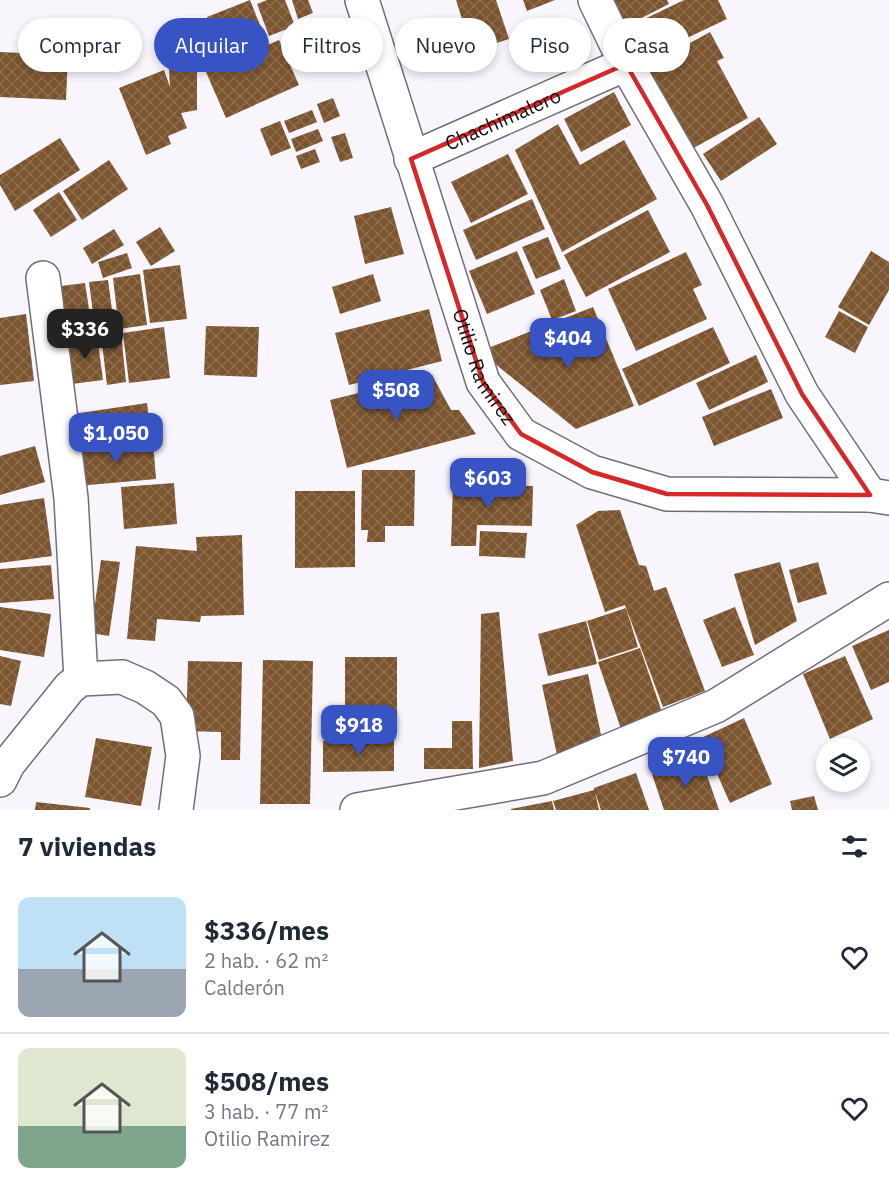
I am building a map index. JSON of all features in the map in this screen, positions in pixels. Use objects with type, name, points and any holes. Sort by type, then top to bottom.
[{"type":"street","name":"Otilio Ramirez","points":[[362,0],[483,381],[520,434],[592,472],[667,494],[879,496]]},
{"type":"street","points":[[595,0],[604,18]]},
{"type":"street","name":"Chachimalero","points":[[411,159],[608,72]]},
{"type":"street","points":[[631,72],[707,205],[802,394],[879,496]]},
{"type":"street","points":[[43,278],[71,498],[81,679]]},
{"type":"street","points":[[357,810],[543,778],[716,706],[889,599]]},
{"type":"street","points":[[0,780],[8,764],[70,687],[81,679],[122,677],[145,687],[166,701],[177,716],[183,756],[176,810]]},
{"type":"highlighted area","points":[[626,64],[707,205],[802,394],[870,495],[667,494],[592,472],[521,434],[483,382],[411,159]]},
{"type":"building","points":[[250,0],[257,18],[207,18]]},
{"type":"building","points":[[267,0],[285,0],[292,18],[281,18],[281,31],[269,36],[269,18],[262,18],[257,4]]},
{"type":"building","points":[[292,0],[308,0],[313,13],[298,18]]},
{"type":"building","points":[[456,0],[496,0],[509,39],[497,43],[497,18],[462,18]]},
{"type":"building","points":[[523,0],[555,0],[527,11]]},
{"type":"building","points":[[667,0],[669,4],[642,18],[620,18],[612,1]]},
{"type":"building","points":[[684,0],[718,0],[727,19],[690,37],[690,18],[647,18]]},
{"type":"building","points":[[710,32],[724,58],[717,61],[748,118],[690,150],[642,72],[690,72],[690,43]]},
{"type":"building","points":[[279,40],[281,72],[293,72],[299,85],[226,118],[206,72],[269,72],[269,44]]},
{"type":"building","points":[[0,52],[18,53],[18,72],[67,72],[66,100],[0,97]]},
{"type":"building","points":[[159,72],[165,72],[170,87],[169,72],[197,72],[197,110],[181,113],[187,128],[168,136],[171,144],[146,155],[119,88]]},
{"type":"building","points":[[614,92],[631,125],[581,152],[564,119]]},
{"type":"building","points":[[333,98],[340,116],[324,123],[317,104]]},
{"type":"building","points":[[312,110],[317,122],[289,133],[284,121]]},
{"type":"building","points":[[759,117],[777,144],[721,181],[703,154]]},
{"type":"building","points":[[280,121],[291,148],[271,156],[260,129]]},
{"type":"building","points":[[558,124],[580,165],[624,140],[657,199],[562,252],[515,150]]},
{"type":"building","points":[[318,129],[323,141],[296,152],[291,139]]},
{"type":"building","points":[[345,133],[353,158],[340,162],[331,137]]},
{"type":"building","points":[[60,138],[80,170],[15,211],[0,185],[0,175]]},
{"type":"building","points":[[315,149],[320,162],[301,169],[296,156]]},
{"type":"building","points":[[508,154],[528,194],[471,223],[451,182]]},
{"type":"building","points":[[109,160],[128,189],[82,220],[63,191]]},
{"type":"building","points":[[59,192],[77,220],[51,237],[33,210]]},
{"type":"building","points":[[532,199],[545,229],[476,260],[463,230]]},
{"type":"building","points":[[391,207],[404,254],[365,264],[354,216]]},
{"type":"building","points":[[648,210],[670,252],[586,297],[564,255]]},
{"type":"building","points":[[160,227],[175,251],[151,266],[136,242]]},
{"type":"building","points":[[114,229],[124,245],[92,264],[83,248]]},
{"type":"building","points":[[548,237],[561,269],[536,279],[522,247]]},
{"type":"building","points":[[517,251],[535,294],[487,314],[469,271]]},
{"type":"building","points":[[871,251],[889,262],[889,290],[869,325],[838,307]]},
{"type":"building","points":[[686,252],[702,285],[693,289],[707,319],[636,351],[608,289]]},
{"type":"building","points":[[127,253],[132,268],[103,278],[98,262]]},
{"type":"building","points":[[180,265],[187,319],[150,323],[143,270]]},
{"type":"building","points":[[140,274],[147,325],[119,329],[113,278]]},
{"type":"building","points":[[373,274],[381,301],[340,314],[332,287]]},
{"type":"building","points":[[564,279],[576,311],[552,320],[540,290]]},
{"type":"building","points":[[108,280],[114,325],[95,328],[89,282]]},
{"type":"building","points":[[85,283],[92,329],[66,332],[61,286]]},
{"type":"building","points":[[593,307],[634,406],[576,429],[494,363],[488,348]]},
{"type":"building","points":[[429,309],[442,361],[349,385],[335,333]]},
{"type":"building","points":[[839,311],[868,327],[855,353],[825,337]]},
{"type":"building","points":[[26,314],[34,381],[0,385],[0,318]]},
{"type":"building","points":[[206,326],[259,327],[257,377],[204,375]]},
{"type":"building","points":[[164,327],[170,378],[129,383],[123,333]]},
{"type":"building","points":[[713,327],[730,363],[639,406],[622,369]]},
{"type":"building","points":[[121,333],[126,382],[107,385],[101,335]]},
{"type":"building","points":[[97,335],[103,380],[72,384],[66,340]]},
{"type":"building","points":[[756,355],[768,382],[709,410],[696,383]]},
{"type":"building","points":[[432,375],[451,410],[459,410],[476,434],[347,468],[330,400]]},
{"type":"building","points":[[771,389],[783,418],[714,446],[702,417]]},
{"type":"building","points":[[147,403],[151,437],[78,448],[73,414]]},
{"type":"building","points":[[153,441],[156,479],[78,486],[75,449]]},
{"type":"building","points":[[35,446],[45,482],[0,495],[0,456]]},
{"type":"building","points":[[362,470],[415,470],[414,526],[385,526],[385,542],[367,542],[368,530],[361,530]]},
{"type":"building","points":[[174,483],[177,524],[124,529],[121,487]]},
{"type":"building","points":[[453,484],[533,486],[532,526],[477,525],[476,546],[451,546]]},
{"type":"building","points":[[295,491],[355,491],[355,567],[295,568]]},
{"type":"building","points":[[44,498],[52,556],[0,563],[0,505]]},
{"type":"building","points":[[620,510],[639,565],[646,566],[654,591],[666,587],[705,691],[663,707],[625,605],[605,612],[576,525],[598,511]]},
{"type":"building","points":[[480,531],[527,533],[525,558],[479,556]]},
{"type":"building","points":[[242,535],[244,615],[201,616],[200,622],[157,619],[155,641],[127,639],[136,546],[197,551],[196,537]]},
{"type":"building","points":[[101,560],[120,562],[109,636],[91,633]]},
{"type":"building","points":[[780,562],[797,621],[755,645],[734,574]]},
{"type":"building","points":[[818,562],[827,594],[798,603],[789,570]]},
{"type":"building","points":[[51,565],[54,599],[0,603],[0,569]]},
{"type":"building","points":[[0,607],[51,614],[44,657],[0,650]]},
{"type":"building","points":[[735,607],[754,655],[722,667],[703,620]]},
{"type":"building","points":[[626,608],[638,647],[599,660],[587,621]]},
{"type":"building","points":[[499,612],[513,761],[479,768],[481,614]]},
{"type":"building","points":[[586,621],[597,664],[548,676],[538,634]]},
{"type":"building","points":[[889,630],[889,682],[871,690],[852,646]]},
{"type":"building","points":[[640,648],[663,715],[621,729],[598,662]]},
{"type":"building","points":[[0,656],[21,661],[11,706],[0,704]]},
{"type":"building","points":[[845,656],[873,719],[830,738],[803,674]]},
{"type":"building","points":[[345,657],[397,657],[397,733],[345,733]]},
{"type":"building","points":[[263,660],[313,661],[310,804],[260,804]]},
{"type":"building","points":[[188,661],[242,662],[240,760],[221,760],[221,732],[186,731]]},
{"type":"building","points":[[588,674],[603,744],[557,755],[542,685]]},
{"type":"building","points":[[744,718],[772,784],[730,803],[701,738]]},
{"type":"building","points":[[452,721],[472,721],[473,769],[424,769],[424,748],[452,748]]},
{"type":"building","points":[[96,738],[152,747],[141,806],[85,797]]},
{"type":"building","points":[[394,739],[394,771],[323,772],[323,741]]},
{"type":"building","points":[[701,758],[719,810],[664,810],[652,774]]},
{"type":"building","points":[[636,773],[649,810],[601,810],[595,792],[599,810],[556,810],[553,801],[594,790],[594,788]]},
{"type":"building","points":[[814,796],[818,810],[792,810],[790,801]]},
{"type":"building","points":[[552,801],[554,810],[511,810],[511,809]]},
{"type":"building","points":[[36,802],[90,808],[90,810],[35,810]]}]
